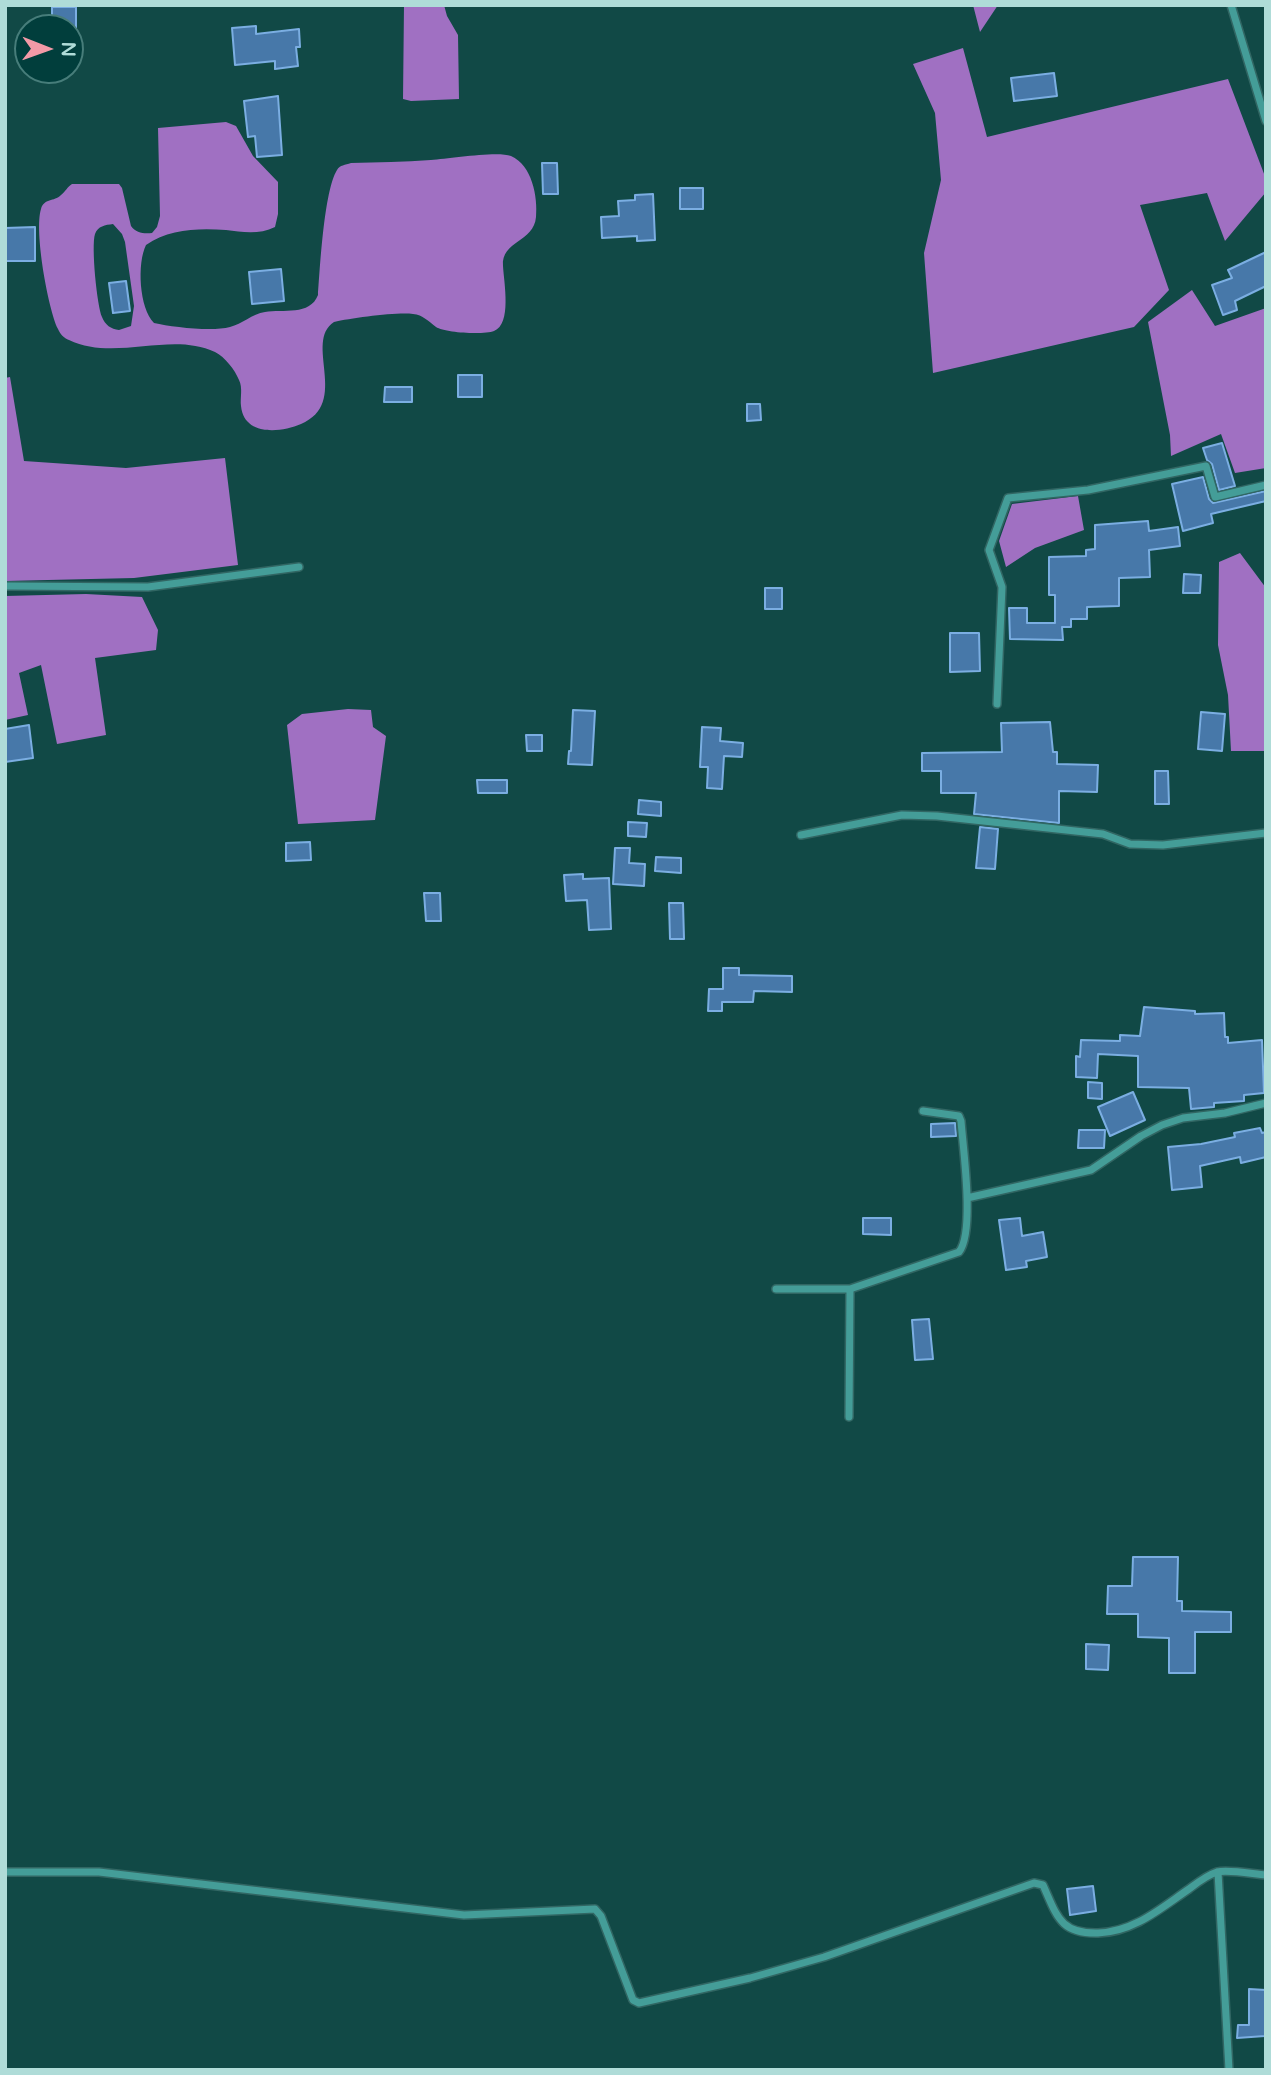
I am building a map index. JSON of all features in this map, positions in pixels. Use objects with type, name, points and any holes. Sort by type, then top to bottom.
[{"type":"street","points":[[1231,5],[1266,121]]},
{"type":"street","points":[[997,704],[1002,587],[989,550],[1008,498],[1088,490],[1206,466],[1215,497],[1266,485]]},
{"type":"street","points":[[5,586],[148,587],[299,567]]},
{"type":"street","points":[[802,835],[902,815],[937,816],[1103,834],[1130,844],[1152,845],[1266,833]]},
{"type":"street","points":[[967,1198],[1091,1170],[1141,1136],[1163,1125],[1183,1118],[1225,1114],[1266,1103]]},
{"type":"street","points":[[776,1289],[850,1289],[959,1252],[964,1246],[967,1198],[959,1116],[923,1111]]},
{"type":"street","points":[[849,1417],[850,1289]]},
{"type":"street","points":[[5,1871],[99,1872],[464,1915],[595,1909],[601,1916],[633,2000],[639,2003],[750,1978],[824,1957],[1034,1883],[1043,1885],[1058,1917],[1071,1930],[1081,1934],[1105,1933],[1136,1925],[1218,1872],[1266,1875]]},
{"type":"street","points":[[1218,1872],[1229,2070]]},
{"type":"shaded area","points":[[404,5],[444,5],[458,35],[459,99],[403,99]]},
{"type":"shaded area","points":[[973,5],[998,5],[980,32]]},
{"type":"shaded area","points":[[963,48],[987,137],[1228,79],[1266,179],[1266,192],[1225,241],[1207,193],[1140,205],[1169,290],[1134,327],[933,373],[924,253],[941,180],[935,113],[913,64]]},
{"type":"shaded area","points":[[226,122],[236,126],[253,156],[278,182],[278,214],[275,227],[263,231],[184,231],[164,236],[146,245],[141,263],[141,285],[145,307],[154,323],[192,328],[222,328],[234,326],[260,313],[302,309],[314,302],[318,295],[323,230],[329,195],[337,170],[341,166],[351,163],[421,161],[495,154],[511,156],[524,167],[535,191],[536,209],[534,225],[530,232],[507,251],[504,258],[506,302],[500,327],[489,332],[456,332],[436,327],[413,314],[334,322],[326,331],[323,343],[323,402],[316,414],[301,424],[274,430],[264,430],[249,423],[241,406],[241,386],[237,376],[226,360],[215,352],[180,344],[105,348],[87,346],[67,339],[58,329],[46,288],[39,234],[42,206],[58,197],[72,184],[119,184],[131,226],[140,232],[152,233],[160,216],[158,128]],"holes":[[[113,224],[122,234],[134,306],[131,326],[119,330],[111,328],[103,320],[100,311],[94,241],[95,234],[102,226]]]},
{"type":"shaded area","points":[[1192,290],[1215,326],[1266,308],[1266,468],[1235,473],[1221,434],[1171,456],[1170,435],[1148,322]]},
{"type":"shaded area","points":[[10,377],[24,461],[126,468],[225,458],[238,565],[134,578],[5,581],[5,378]]},
{"type":"shaded area","points":[[1078,496],[1084,530],[1035,548],[1006,567],[999,541],[1012,504]]},
{"type":"shaded area","points":[[1240,553],[1266,588],[1266,751],[1231,751],[1228,695],[1218,645],[1219,562]]},
{"type":"shaded area","points":[[86,594],[142,597],[158,630],[156,650],[95,658],[106,735],[57,744],[41,665],[19,673],[28,715],[5,720],[5,596]]},
{"type":"shaded area","points":[[348,709],[371,710],[373,727],[386,736],[375,820],[298,824],[287,725],[302,714]]},
{"type":"building","points":[[52,7],[76,7],[76,14],[52,14]]},
{"type":"building","points":[[256,26],[256,34],[299,29],[300,47],[296,47],[298,66],[275,69],[275,61],[235,65],[232,28]]},
{"type":"building","points":[[1054,73],[1057,96],[1014,101],[1011,78]]},
{"type":"building","points":[[278,96],[282,155],[257,157],[255,136],[248,137],[244,101]]},
{"type":"building","points":[[542,163],[557,163],[558,194],[543,194]]},
{"type":"building","points":[[680,188],[703,188],[703,209],[680,209]]},
{"type":"building","points":[[653,194],[655,240],[637,241],[637,236],[602,238],[601,217],[619,216],[618,201],[635,200],[635,195]]},
{"type":"building","points":[[35,227],[35,261],[5,261],[5,228]]},
{"type":"building","points":[[1266,252],[1266,286],[1235,301],[1237,310],[1223,315],[1212,285],[1232,278],[1228,270]]},
{"type":"building","points":[[281,269],[284,301],[252,304],[249,272]]},
{"type":"building","points":[[126,281],[130,311],[113,313],[109,283]]},
{"type":"building","points":[[458,375],[482,375],[482,397],[458,397]]},
{"type":"building","points":[[385,387],[412,387],[412,402],[384,402]]},
{"type":"building","points":[[747,404],[760,404],[761,420],[747,421]]},
{"type":"building","points":[[1222,443],[1235,486],[1219,490],[1212,464],[1207,460],[1203,448]]},
{"type":"building","points":[[1203,477],[1209,499],[1213,503],[1266,491],[1266,501],[1211,514],[1213,523],[1183,531],[1172,484]]},
{"type":"building","points":[[1148,521],[1149,531],[1178,527],[1180,546],[1149,550],[1150,577],[1119,578],[1119,606],[1087,607],[1087,619],[1071,619],[1071,627],[1062,627],[1063,640],[1010,639],[1009,608],[1027,608],[1027,623],[1055,623],[1055,595],[1049,595],[1049,557],[1086,556],[1086,550],[1095,549],[1095,525]]},
{"type":"building","points":[[1184,574],[1201,575],[1200,593],[1183,593]]},
{"type":"building","points":[[765,588],[782,588],[782,609],[765,609]]},
{"type":"building","points":[[950,633],[979,633],[980,671],[950,672]]},
{"type":"building","points":[[573,710],[595,711],[592,765],[568,764]]},
{"type":"building","points":[[1201,712],[1225,714],[1222,751],[1198,749]]},
{"type":"building","points":[[1050,722],[1057,764],[1098,765],[1097,792],[1059,791],[1059,823],[974,814],[976,793],[941,793],[941,771],[922,771],[922,753],[1002,752],[1001,723]]},
{"type":"building","points":[[29,725],[33,758],[5,762],[5,729]]},
{"type":"building","points":[[702,727],[721,728],[720,741],[743,743],[742,757],[724,756],[722,789],[707,788],[708,767],[700,767]]},
{"type":"building","points":[[526,735],[542,735],[542,751],[527,751]]},
{"type":"building","points":[[1155,771],[1168,771],[1169,804],[1155,804]]},
{"type":"building","points":[[477,780],[507,780],[507,793],[478,793]]},
{"type":"building","points":[[639,800],[661,802],[661,816],[638,814]]},
{"type":"building","points":[[628,822],[647,823],[646,837],[628,836]]},
{"type":"building","points":[[980,827],[998,829],[995,869],[976,868]]},
{"type":"building","points":[[310,842],[311,860],[286,861],[286,843]]},
{"type":"building","points":[[615,848],[630,848],[629,863],[645,864],[644,886],[613,884]]},
{"type":"building","points":[[656,857],[681,858],[681,873],[655,871]]},
{"type":"building","points":[[583,874],[583,879],[609,878],[611,929],[589,930],[587,900],[566,901],[564,875]]},
{"type":"building","points":[[424,893],[440,893],[441,921],[426,921]]},
{"type":"building","points":[[669,903],[683,903],[684,939],[670,939]]},
{"type":"building","points":[[723,968],[739,968],[739,975],[792,976],[792,992],[754,991],[753,1002],[722,1002],[722,1011],[708,1011],[709,989],[723,989]]},
{"type":"building","points":[[1144,1007],[1195,1011],[1195,1014],[1224,1013],[1225,1037],[1228,1037],[1228,1043],[1262,1040],[1264,1093],[1244,1095],[1244,1101],[1214,1103],[1214,1107],[1191,1109],[1189,1088],[1138,1087],[1138,1056],[1098,1054],[1097,1078],[1076,1077],[1076,1056],[1080,1057],[1081,1040],[1120,1041],[1120,1035],[1140,1036]]},
{"type":"building","points":[[1088,1082],[1102,1083],[1102,1099],[1088,1098]]},
{"type":"building","points":[[1133,1092],[1145,1120],[1110,1136],[1098,1107]]},
{"type":"building","points":[[955,1123],[956,1136],[931,1137],[931,1124]]},
{"type":"building","points":[[1260,1128],[1262,1133],[1266,1132],[1266,1157],[1241,1163],[1240,1157],[1200,1166],[1202,1187],[1172,1190],[1168,1147],[1235,1137],[1234,1133]]},
{"type":"building","points":[[1079,1130],[1105,1130],[1104,1148],[1078,1148]]},
{"type":"building","points":[[863,1218],[891,1218],[891,1235],[863,1234]]},
{"type":"building","points":[[1020,1218],[1022,1236],[1043,1232],[1047,1257],[1026,1261],[1027,1267],[1006,1270],[999,1220]]},
{"type":"building","points":[[929,1319],[933,1359],[915,1360],[912,1320]]},
{"type":"building","points":[[1133,1557],[1178,1557],[1177,1601],[1182,1601],[1182,1611],[1231,1612],[1231,1632],[1195,1632],[1195,1673],[1169,1673],[1169,1638],[1138,1637],[1138,1614],[1107,1614],[1108,1586],[1132,1586]]},
{"type":"building","points":[[1086,1644],[1109,1645],[1108,1670],[1086,1669]]},
{"type":"building","points":[[1093,1886],[1096,1911],[1070,1915],[1067,1889]]},
{"type":"building","points":[[1249,1989],[1266,1990],[1265,2036],[1237,2038],[1238,2025],[1249,2025]]}]
